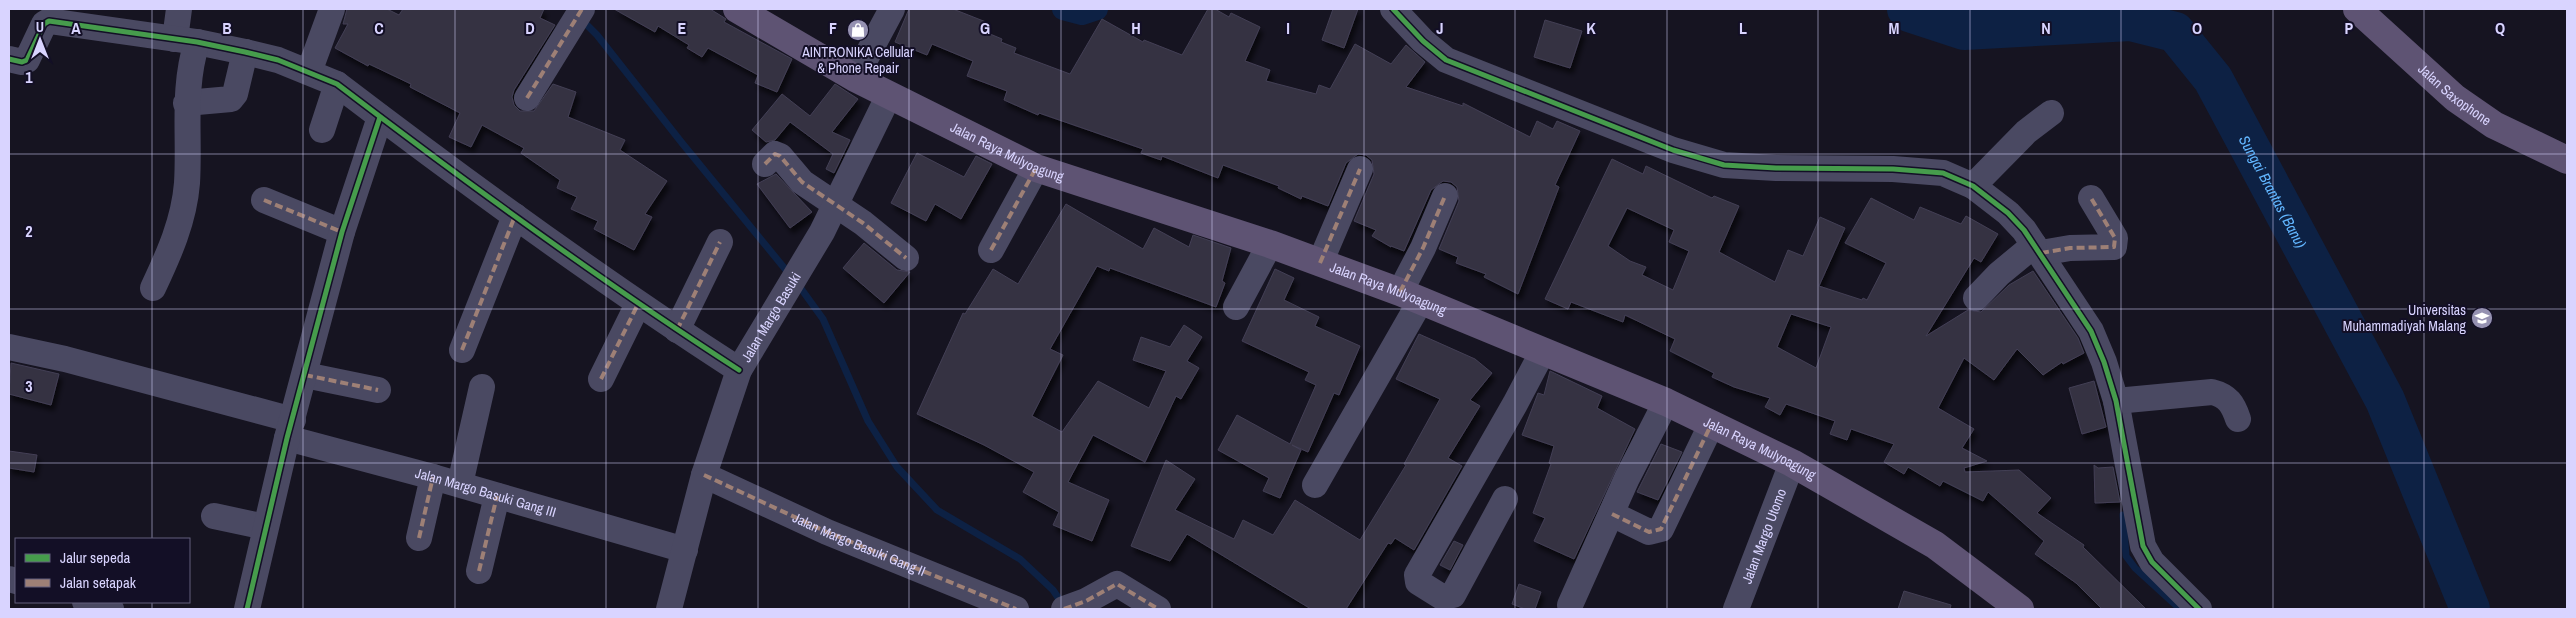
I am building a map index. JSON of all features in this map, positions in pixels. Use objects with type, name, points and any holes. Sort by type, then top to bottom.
[{"type":"main road","name":"Jalan Raya Mulyoagung","points":[[737,9],[855,78],[1036,168],[1270,244],[1410,296],[1666,402],[1792,463],[1936,545],[2020,609]]},
{"type":"main road","name":"Jalan Saxophone","points":[[2364,11],[2455,98],[2494,125],[2567,160]]},
{"type":"street","points":[[153,288],[172,250],[182,218],[187,183],[186,103],[192,59],[179,9]]},
{"type":"street","points":[[309,72],[332,9]]},
{"type":"street","points":[[855,78],[892,9]]},
{"type":"street","points":[[1393,9],[1423,41],[1446,60],[1673,150],[1724,165],[1769,168],[1893,169],[1943,173],[1973,186],[2008,213],[2025,256],[2091,331],[2104,362],[2116,401],[2143,546],[2152,562],[2199,609]]},
{"type":"street","points":[[527,98],[577,16]]},
{"type":"street","points":[[9,59],[22,62],[27,60],[44,24],[49,21],[186,40],[278,60],[309,72],[336,84],[638,304],[739,370]]},
{"type":"street","points":[[186,103],[231,99],[235,94],[245,52]]},
{"type":"street","points":[[322,130],[336,84]]},
{"type":"street","name":"Jalan Margo Basuki","points":[[669,609],[704,475],[739,370],[782,301],[837,205],[889,95]]},
{"type":"street","points":[[1973,186],[2026,132],[2051,113]]},
{"type":"street","points":[[247,609],[265,527],[342,232],[380,117]]},
{"type":"street","points":[[765,164],[775,154],[780,156],[802,182],[863,223],[906,258]]},
{"type":"street","points":[[991,250],[1036,168]]},
{"type":"street","points":[[1320,263],[1360,169]]},
{"type":"street","points":[[1315,484],[1410,296],[1423,248],[1445,196]]},
{"type":"street","points":[[1976,298],[2025,256],[2070,248],[2114,247],[2115,238],[2091,198]]},
{"type":"street","points":[[264,200],[342,232]]},
{"type":"street","points":[[462,350],[515,216]]},
{"type":"street","points":[[677,330],[720,242]]},
{"type":"street","points":[[1236,307],[1270,244]]},
{"type":"street","points":[[601,379],[638,304]]},
{"type":"street","name":"Jalan Margo Basuki Gang III","points":[[9,347],[65,359],[497,496],[685,550]]},
{"type":"street","points":[[1505,499],[1453,595],[1442,597],[1418,582],[1417,575],[1511,413],[1543,351]]},
{"type":"street","points":[[305,374],[378,390]]},
{"type":"street","points":[[460,484],[482,387]]},
{"type":"street","points":[[2116,401],[2212,392],[2223,394],[2230,402],[2238,419]]},
{"type":"street","points":[[1570,605],[1627,478],[1666,402]]},
{"type":"street","points":[[1612,514],[1649,532],[1661,529],[1711,425]]},
{"type":"street","name":"Jalan Margo Utomo","points":[[1736,609],[1792,463]]},
{"type":"street","name":"Jalan Margo Basuki Gang II","points":[[704,475],[827,532],[1016,609]]},
{"type":"street","points":[[419,538],[433,476]]},
{"type":"street","points":[[479,571],[497,496]]},
{"type":"street","points":[[214,516],[265,527]]},
{"type":"street","points":[[1080,606],[1117,584],[1158,609]]},
{"type":"street","points":[[89,603],[111,609]]},
{"type":"building","points":[[347,9],[387,9],[399,15],[403,9],[544,9],[540,18],[555,25],[514,90],[512,97],[514,105],[520,111],[534,111],[553,84],[576,92],[568,117],[625,140],[620,150],[667,181],[645,214],[652,217],[634,250],[594,229],[598,221],[571,209],[577,197],[557,188],[560,180],[521,153],[524,148],[482,125],[471,147],[449,137],[460,113],[410,87],[411,84],[369,64],[368,66],[335,48],[348,24],[343,24]]},
{"type":"building","points":[[614,9],[710,9],[726,19],[724,22],[792,59],[777,92],[755,83],[758,75],[708,48],[702,57],[687,48],[689,45],[658,26],[655,32]]},
{"type":"building","points":[[909,9],[953,9],[986,22],[983,31],[1002,39],[1001,42],[1016,48],[1014,53],[1070,74],[1102,19],[1143,42],[1144,40],[1182,55],[1208,9],[1215,9],[1229,17],[1231,13],[1260,27],[1245,61],[1270,70],[1266,81],[1316,94],[1319,85],[1330,89],[1355,44],[1391,64],[1406,45],[1425,62],[1406,87],[1463,106],[1463,103],[1530,137],[1537,121],[1553,129],[1557,121],[1580,131],[1555,185],[1559,187],[1518,294],[1484,277],[1486,274],[1456,263],[1458,257],[1439,249],[1459,201],[1457,187],[1451,182],[1443,181],[1431,190],[1404,251],[1391,247],[1372,236],[1376,230],[1354,221],[1374,174],[1372,160],[1366,155],[1358,154],[1346,163],[1328,206],[1302,196],[1301,199],[1278,188],[1279,186],[1223,165],[1218,178],[1162,156],[1161,160],[1141,153],[1143,149],[1039,113],[1038,115],[1004,100],[1007,91],[967,76],[973,61],[932,44],[927,55],[895,42]]},
{"type":"building","points":[[1333,9],[1358,9],[1344,48],[1322,40]]},
{"type":"building","points":[[1545,20],[1582,31],[1570,68],[1534,57]]},
{"type":"building","points":[[835,84],[858,99],[832,132],[850,140],[834,173],[826,169],[833,154],[790,122],[775,140],[766,142],[752,130],[782,94],[810,116]]},
{"type":"building","points":[[917,153],[964,177],[976,156],[992,164],[961,219],[935,204],[926,221],[891,203]]},
{"type":"building","points":[[1612,159],[1643,174],[1646,166],[1712,198],[1714,196],[1739,206],[1719,252],[1775,282],[1788,250],[1803,256],[1820,217],[1845,228],[1819,286],[1862,300],[1863,298],[1867,300],[1886,263],[1845,243],[1871,198],[1914,220],[1920,207],[1961,224],[1966,216],[1998,234],[1981,262],[1974,258],[1926,336],[1968,310],[1981,312],[2009,285],[2033,271],[2078,338],[2084,353],[2063,364],[2062,362],[2043,375],[2017,349],[1994,380],[1964,358],[1938,408],[1974,429],[1962,448],[1987,461],[1964,468],[1965,472],[2019,470],[2051,498],[2037,513],[2084,545],[2083,547],[2146,609],[2102,609],[2076,583],[2035,554],[2044,541],[1988,492],[1983,501],[1943,481],[1940,486],[1908,467],[1904,474],[1884,462],[1894,444],[1851,429],[1847,440],[1830,434],[1835,421],[1786,404],[1780,415],[1765,407],[1770,398],[1734,387],[1712,377],[1714,373],[1670,351],[1675,339],[1625,315],[1623,322],[1571,302],[1568,309],[1545,299]],"holes":[[[1627,208],[1674,230],[1669,242],[1689,251],[1673,290],[1642,275],[1646,267],[1630,261],[1608,246]],[[1791,314],[1831,327],[1816,368],[1777,347]]]},
{"type":"building","points":[[776,174],[812,212],[790,228],[757,184]]},
{"type":"building","points":[[1066,204],[1143,249],[1154,228],[1189,247],[1193,235],[1231,248],[1222,281],[1225,283],[1216,307],[1110,268],[1109,271],[1097,266],[1050,349],[1063,355],[1032,416],[1062,432],[1098,381],[1149,408],[1166,371],[1133,360],[1141,337],[1170,347],[1184,325],[1202,337],[1187,361],[1199,368],[1181,399],[1176,396],[1145,462],[1093,435],[1068,482],[1109,500],[1092,541],[1053,525],[1059,512],[1023,492],[1034,472],[984,445],[917,414],[963,313],[965,314],[993,269],[1018,284]]},
{"type":"building","points":[[864,243],[897,270],[910,272],[884,303],[843,268]]},
{"type":"building","points":[[1275,269],[1294,278],[1284,300],[1319,317],[1315,326],[1360,346],[1339,395],[1334,393],[1308,452],[1292,445],[1301,450],[1280,498],[1263,491],[1269,478],[1218,450],[1237,415],[1290,444],[1316,385],[1305,380],[1309,372],[1242,341]]},
{"type":"building","points":[[1419,334],[1475,359],[1492,373],[1470,400],[1480,406],[1448,458],[1462,466],[1414,550],[1395,538],[1391,544],[1388,543],[1346,609],[1311,609],[1187,534],[1170,561],[1131,546],[1166,460],[1195,479],[1175,510],[1234,539],[1243,520],[1273,535],[1295,500],[1360,540],[1406,465],[1404,464],[1440,399],[1396,379]]},
{"type":"building","points":[[11,363],[59,374],[51,405],[9,394]]},
{"type":"building","points":[[1550,371],[1602,396],[1597,408],[1635,429],[1574,559],[1534,541],[1545,518],[1533,513],[1551,464],[1549,463],[1554,446],[1522,435],[1538,393],[1544,395]]},
{"type":"building","points":[[2094,381],[2106,427],[2082,434],[2069,388]]},
{"type":"building","points":[[1661,444],[1682,452],[1658,500],[1637,492]]},
{"type":"building","points":[[9,451],[37,455],[34,472],[9,468]]},
{"type":"building","points":[[2094,465],[2098,468],[2113,467],[2120,502],[2095,503]]},
{"type":"building","points":[[1454,541],[1463,545],[1450,570],[1440,565]]},
{"type":"building","points":[[1519,584],[1541,592],[1535,609],[1525,609],[1512,604]]},
{"type":"building","points":[[1904,591],[1951,605],[1950,609],[1898,609]]},
{"type":"waterway","points":[[1063,9],[1082,14],[1097,9]]},
{"type":"waterway","name":"Sungai Brantas (Banu)","points":[[1907,9],[1909,12],[1964,30],[2131,21],[2175,32],[2213,79],[2385,400],[2470,609]]},
{"type":"waterway","points":[[582,20],[597,35],[790,275]]},
{"type":"waterway","points":[[797,283],[823,319],[868,421],[897,467],[937,510],[1020,559],[1053,590],[1063,605]]},
{"type":"waterway","points":[[2123,515],[2126,556],[2135,568],[2180,609]]},
{"type":"marked path","points":[[527,98],[582,9]]},
{"type":"marked path","points":[[765,164],[775,154],[780,156],[802,182],[863,223],[906,258]]},
{"type":"marked path","points":[[991,250],[1036,168]]},
{"type":"marked path","points":[[1320,263],[1360,169]]},
{"type":"marked path","points":[[1400,292],[1423,248],[1445,196]]},
{"type":"marked path","points":[[2041,253],[2070,248],[2114,247],[2115,238],[2091,198]]},
{"type":"marked path","points":[[264,200],[342,232]]},
{"type":"marked path","points":[[462,350],[515,216]]},
{"type":"marked path","points":[[677,330],[720,242]]},
{"type":"marked path","points":[[601,379],[638,304]]},
{"type":"marked path","points":[[305,375],[378,390]]},
{"type":"marked path","points":[[1612,514],[1649,532],[1661,529],[1711,425]]},
{"type":"marked path","points":[[704,475],[827,532],[1016,609]]},
{"type":"marked path","points":[[419,538],[433,477]]},
{"type":"marked path","points":[[479,571],[497,496]]},
{"type":"marked path","points":[[1064,609],[1086,601],[1117,584],[1158,609]]},
{"type":"cycle path","points":[[1393,9],[1423,41],[1446,60],[1673,150],[1724,165],[1776,168],[1893,169],[1943,173],[1973,186],[2008,213],[2024,230],[2091,331],[2104,362],[2116,401],[2143,546],[2152,562],[2199,609]]},
{"type":"cycle path","points":[[9,59],[22,62],[27,60],[44,24],[49,21],[197,42],[245,52],[278,60],[337,84],[535,231],[636,302],[739,370]]},
{"type":"cycle path","points":[[247,609],[287,438],[342,232],[380,117]]},
{"type":"place","name":"AINTRONIKA Cellular & Phone Repair","points":[[858,30]]},
{"type":"place","name":"Universitas Muhammadiyah Malang","points":[[2482,318]]}]
